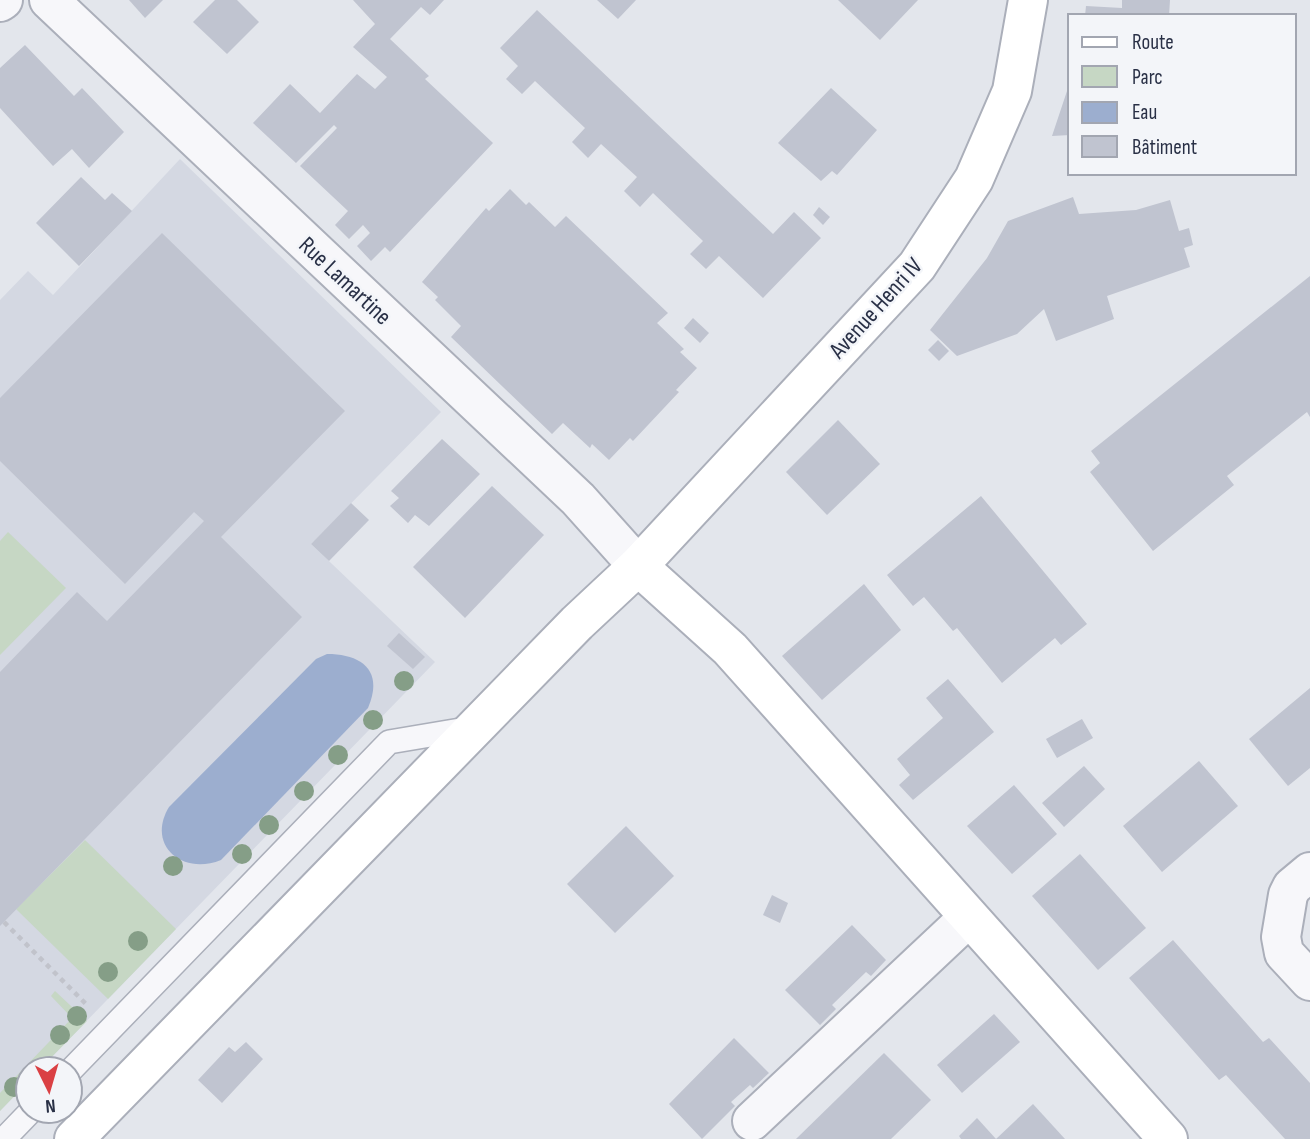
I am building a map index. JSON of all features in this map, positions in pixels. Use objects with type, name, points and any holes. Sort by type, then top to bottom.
[{"type":"main road","name":"Avenue Henri IV","points":[[74,1139],[475,727],[638,566],[917,267],[975,179],[1012,91],[1028,0]]},
{"type":"main road","points":[[638,566],[730,649],[1168,1139]]},
{"type":"street","name":"Rue Lamartine","points":[[48,0],[578,499],[638,566]]},
{"type":"street","points":[[1310,872],[1292,887],[1288,895],[1280,937],[1284,953],[1310,981]]},
{"type":"street","points":[[752,1121],[968,918]]},
{"type":"lane","points":[[84,1057],[389,742],[475,727]]},
{"type":"lane","points":[[4,1139],[18,1125]]},
{"type":"path","points":[[4,922],[112,1028]]},
{"type":"shaded area","points":[[180,159],[441,412],[311,544],[435,662],[54,1055],[14,1055],[14,1096],[0,1111],[0,300],[28,271],[53,295]]},
{"type":"green space","points":[[8,532],[66,588],[0,655],[0,541]]},
{"type":"green space","points":[[85,840],[176,929],[108,999],[16,909]]},
{"type":"green space","points":[[55,991],[87,1021],[54,1055],[36,1055],[72,1018],[51,996]]},
{"type":"green space","points":[[14,1078],[14,1096],[0,1111],[0,1093]]},
{"type":"water","points":[[327,654],[350,657],[367,667],[373,684],[368,708],[221,860],[193,864],[172,854],[165,845],[162,834],[163,821],[169,807],[316,659]]},
{"type":"building","points":[[129,0],[163,0],[145,18]]},
{"type":"building","points":[[215,0],[237,0],[259,22],[227,54],[193,22]]},
{"type":"building","points":[[353,0],[444,0],[430,15],[421,7],[390,39],[429,76],[425,79],[493,143],[390,252],[385,247],[371,261],[357,246],[370,233],[363,225],[349,239],[335,225],[348,211],[300,166],[337,128],[334,125],[296,163],[253,123],[290,84],[320,113],[357,74],[375,89],[387,77],[353,47],[375,24]]},
{"type":"building","points":[[597,0],[636,0],[618,19]]},
{"type":"building","points":[[838,0],[918,0],[880,40]]},
{"type":"building","points":[[1122,0],[1170,0],[1169,14],[1085,14],[1086,6],[1122,8]]},
{"type":"building","points":[[537,10],[773,234],[794,212],[821,238],[763,298],[719,256],[706,269],[690,254],[703,241],[653,193],[640,207],[624,191],[637,177],[601,144],[588,158],[572,142],[585,128],[535,81],[522,94],[506,79],[518,66],[500,48]]},
{"type":"building","points":[[25,45],[74,96],[82,88],[124,132],[89,168],[72,149],[53,166],[0,108],[0,68]]},
{"type":"building","points":[[831,88],[877,130],[837,175],[832,171],[821,181],[778,143]]},
{"type":"building","points":[[1068,88],[1068,135],[1052,136]]},
{"type":"building","points":[[81,177],[105,200],[112,193],[132,211],[79,266],[36,223]]},
{"type":"building","points":[[510,189],[526,205],[529,202],[555,227],[566,216],[668,313],[657,323],[684,349],[680,352],[697,368],[676,390],[679,392],[633,441],[630,438],[609,460],[592,444],[590,448],[563,423],[552,434],[451,337],[461,326],[435,300],[438,297],[422,282],[486,208],[489,211]]},
{"type":"building","points":[[1073,197],[1079,214],[1136,210],[1170,200],[1179,231],[1189,228],[1193,245],[1184,248],[1190,267],[1107,296],[1114,319],[1056,341],[1044,309],[1017,334],[957,356],[930,330],[987,258],[1008,221]]},
{"type":"building","points":[[819,207],[830,217],[823,225],[813,215]]},
{"type":"building","points":[[162,233],[345,411],[221,537],[302,617],[0,926],[0,672],[77,592],[107,621],[204,521],[194,512],[125,584],[0,461],[0,398]]},
{"type":"building","points":[[1310,276],[1310,417],[1307,412],[1227,476],[1234,485],[1153,551],[1090,472],[1100,463],[1091,451]]},
{"type":"building","points":[[693,318],[709,333],[700,343],[684,328]]},
{"type":"building","points":[[938,340],[949,351],[939,361],[928,350]]},
{"type":"building","points":[[838,420],[880,464],[827,515],[786,472]]},
{"type":"building","points":[[442,439],[480,474],[429,526],[415,515],[408,523],[390,506],[399,498],[391,491]]},
{"type":"building","points":[[492,486],[544,535],[465,618],[413,567]]},
{"type":"building","points":[[981,496],[1087,624],[1061,645],[1055,638],[1002,683],[957,628],[953,631],[924,597],[913,606],[887,575]]},
{"type":"building","points":[[351,503],[369,520],[329,561],[311,544]]},
{"type":"building","points":[[864,584],[901,630],[822,700],[782,656]]},
{"type":"building","points":[[399,633],[425,657],[413,669],[387,646]]},
{"type":"building","points":[[948,679],[994,732],[913,800],[899,785],[910,775],[897,759],[943,718],[926,698]]},
{"type":"building","points":[[1310,688],[1310,768],[1288,786],[1249,739]]},
{"type":"building","points":[[1082,719],[1093,738],[1057,758],[1046,739]]},
{"type":"building","points":[[1199,761],[1238,806],[1162,872],[1123,826]]},
{"type":"building","points":[[1084,766],[1105,789],[1064,827],[1042,803]]},
{"type":"building","points":[[1014,785],[1057,834],[1012,874],[967,826]]},
{"type":"building","points":[[626,826],[674,876],[615,933],[567,884]]},
{"type":"building","points":[[1080,854],[1146,928],[1098,970],[1032,896]]},
{"type":"building","points":[[772,895],[788,903],[780,923],[763,915]]},
{"type":"building","points":[[852,925],[886,960],[871,976],[866,972],[832,1005],[836,1009],[820,1025],[785,990]]},
{"type":"building","points":[[1173,940],[1263,1042],[1269,1038],[1310,1083],[1310,1139],[1285,1139],[1226,1075],[1219,1080],[1129,978]]},
{"type":"building","points":[[994,1014],[1020,1042],[962,1093],[937,1065]]},
{"type":"building","points":[[734,1038],[769,1073],[753,1088],[750,1085],[731,1102],[735,1106],[702,1139],[669,1104]]},
{"type":"building","points":[[246,1042],[263,1059],[222,1103],[198,1080],[229,1047],[235,1052]]},
{"type":"building","points":[[884,1053],[931,1100],[891,1139],[796,1139]]},
{"type":"building","points":[[1033,1104],[1065,1139],[996,1139]]},
{"type":"building","points":[[977,1118],[996,1139],[961,1139],[959,1136]]}]
